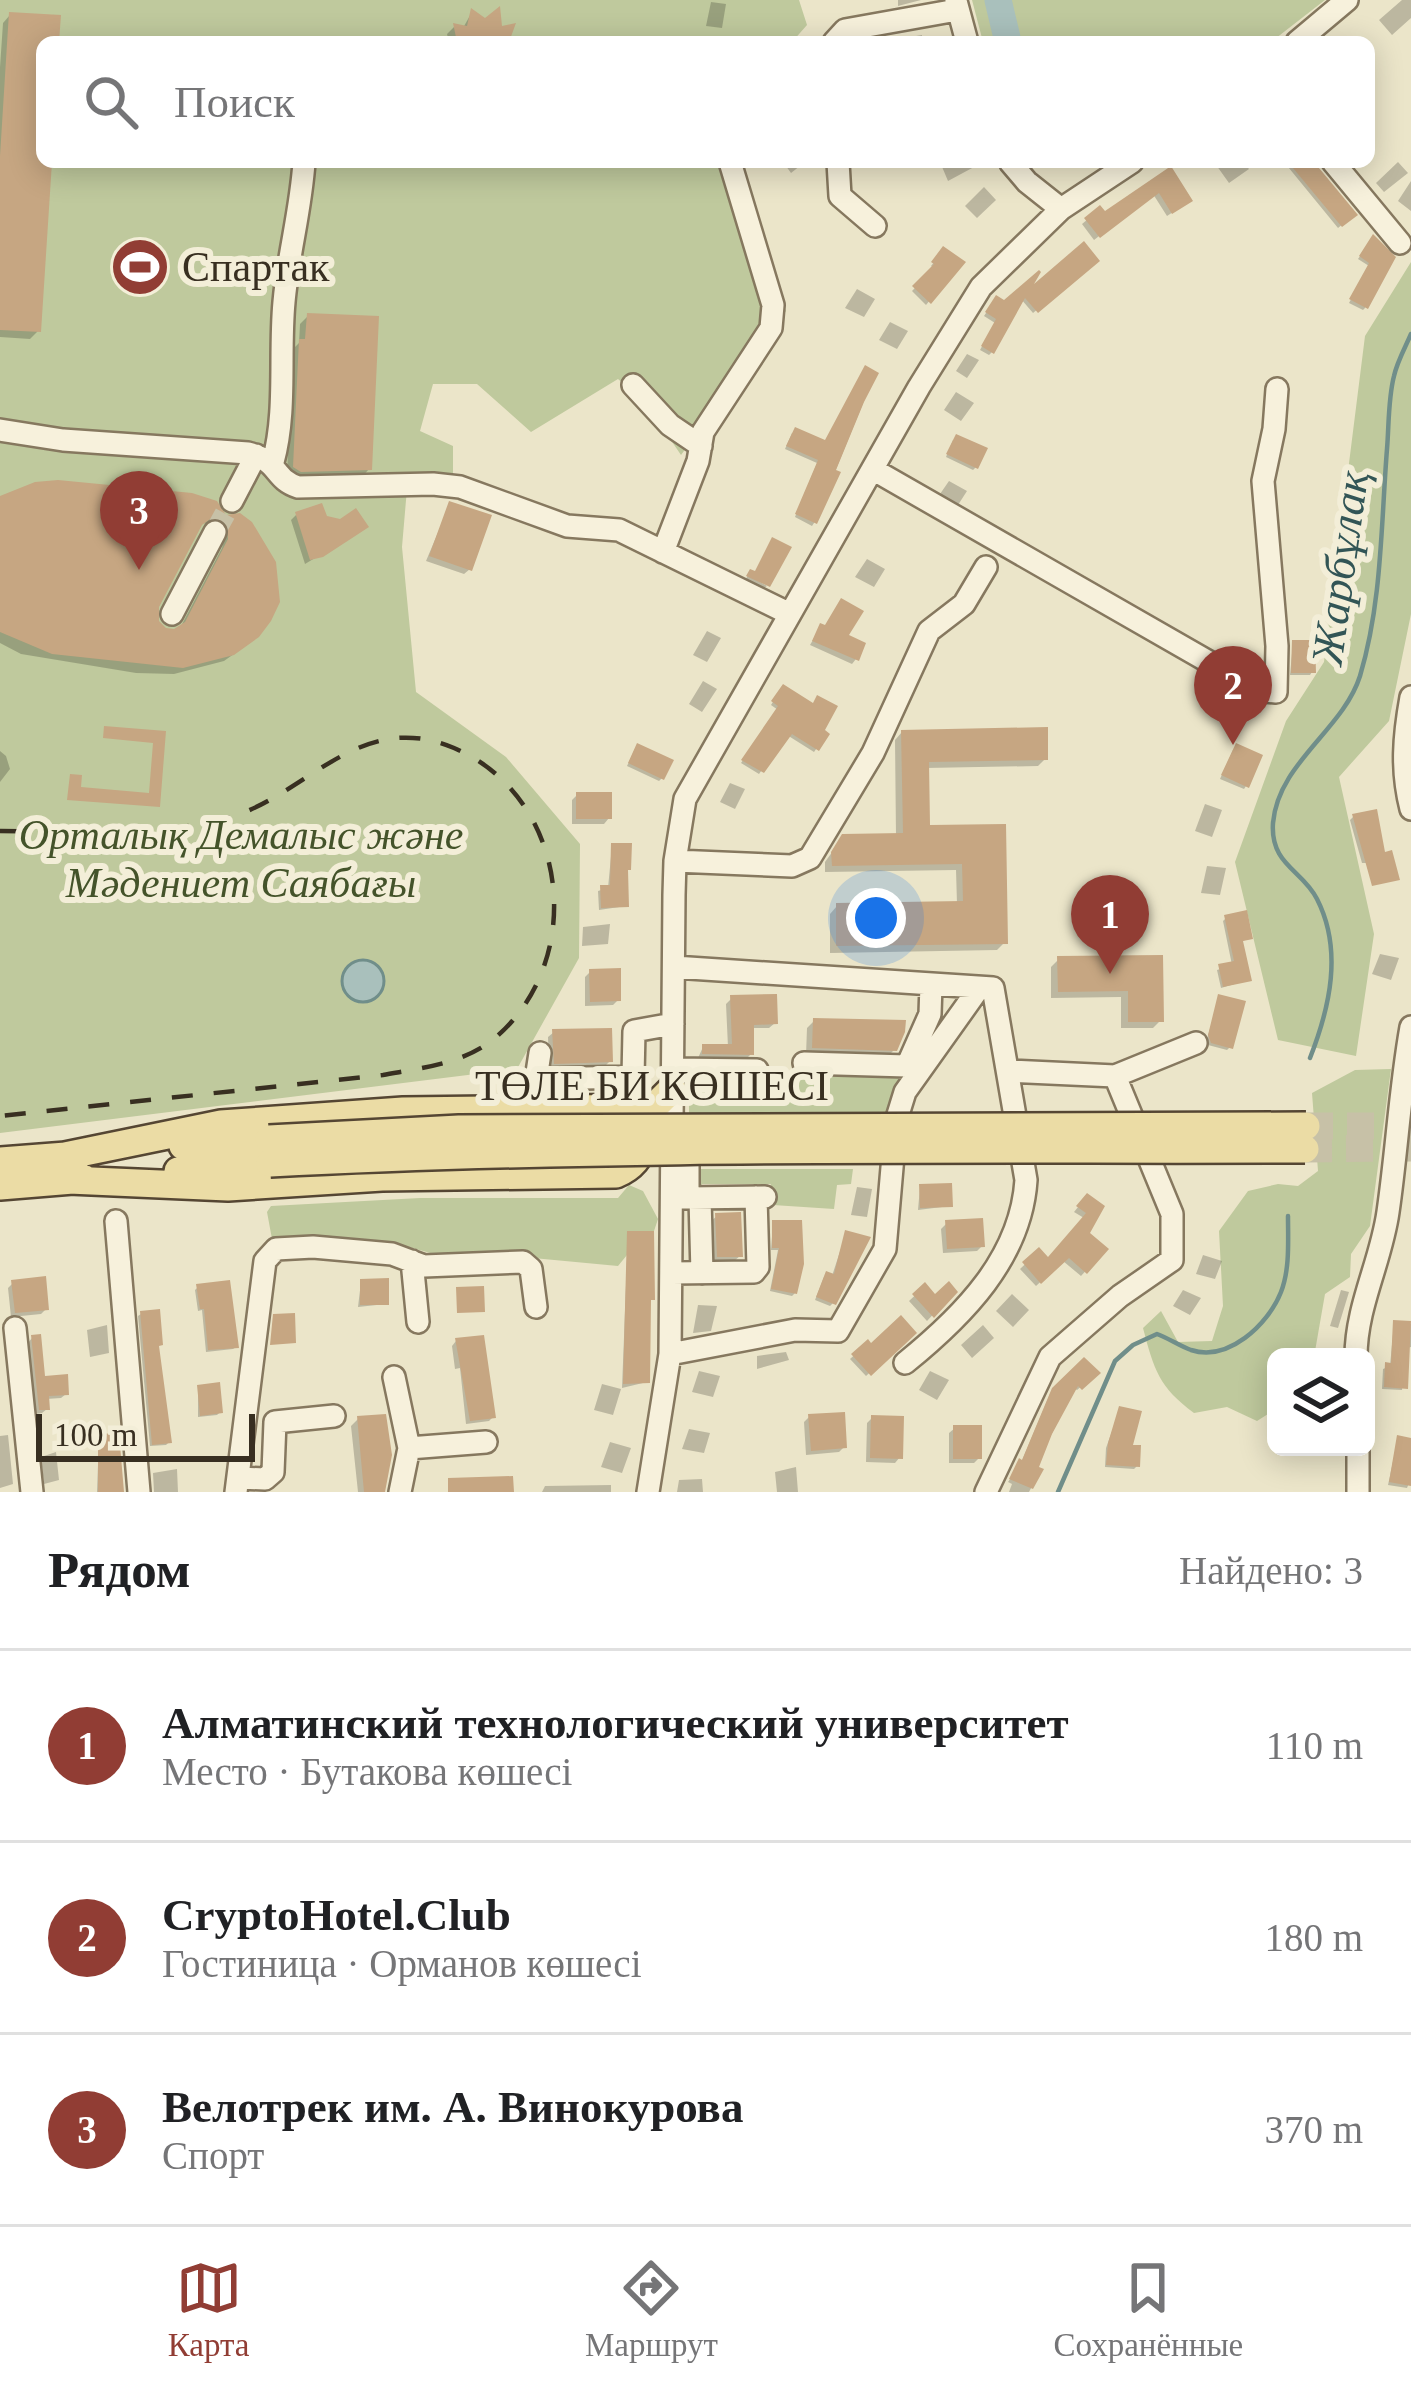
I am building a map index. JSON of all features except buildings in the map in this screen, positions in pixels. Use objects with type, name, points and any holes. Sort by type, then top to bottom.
[{"type":"main road","points":[[67,1168],[144,1138],[242,1122],[403,1111],[653,1108],[673,1079]]},
{"type":"main road","points":[[67,1168],[229,1187],[382,1177],[616,1174],[637,1162],[643,1147],[639,1123],[624,1108]]},
{"type":"main road","name":"ТӨЛЕ БИ КӨШЕСІ","points":[[0,1162],[67,1168],[482,1129],[1305,1138]]},
{"type":"main road","name":"ТӨЛЕ БИ КӨШЕСІ","points":[[0,1186],[67,1168]]},
{"type":"street","points":[[1304,36],[1347,0]]},
{"type":"street","points":[[840,36],[845,30],[956,5],[965,36]]},
{"type":"street","points":[[232,501],[264,458],[281,421],[286,281],[304,168]]},
{"type":"street","points":[[663,552],[703,432],[771,328],[773,305],[732,168]]},
{"type":"street","points":[[839,168],[841,196],[875,226]]},
{"type":"street","points":[[1015,168],[1061,209]]},
{"type":"street","points":[[702,1273],[687,1198],[673,1079],[675,861],[686,799],[919,387],[981,287],[1061,209],[1123,168]]},
{"type":"street","points":[[1338,168],[1400,243]]},
{"type":"street","points":[[633,385],[670,425],[701,446]]},
{"type":"street","points":[[874,470],[1223,670],[1263,691],[1276,692],[1277,646],[1263,481],[1277,389]]},
{"type":"street","points":[[0,430],[264,458],[287,484],[298,487],[460,487],[567,526],[620,530],[790,614]]},
{"type":"street","points":[[172,614],[215,532]]},
{"type":"street","points":[[675,861],[792,866],[810,857],[873,752],[929,631],[964,604],[986,567]]},
{"type":"street","points":[[1411,697],[1403,751],[1411,809]]},
{"type":"street","points":[[674,967],[992,988],[1026,1180],[1024,1209],[1001,1262],[954,1323],[905,1363]]},
{"type":"street","points":[[804,1063],[908,1066],[930,1014],[931,985]]},
{"type":"street","points":[[670,1354],[795,1330],[838,1331],[885,1249],[896,1121],[905,1092],[979,988]]},
{"type":"street","points":[[540,1053],[536,1078],[633,1077],[634,1031],[674,1024]]},
{"type":"street","points":[[1357,1348],[1361,1307],[1380,1257],[1388,1212],[1411,1027]]},
{"type":"street","points":[[1008,1071],[1115,1076],[1196,1043]]},
{"type":"street","points":[[673,1079],[757,1070]]},
{"type":"street","points":[[986,1492],[1050,1357],[1120,1296],[1172,1260],[1172,1214],[1115,1076]]},
{"type":"street","points":[[648,1492],[670,1354],[672,1273],[687,1198],[688,1120]]},
{"type":"street","points":[[672,1273],[750,1273],[758,1267],[760,1197],[687,1198]]},
{"type":"street","points":[[116,1221],[140,1492]]},
{"type":"street","points":[[334,1416],[275,1422],[273,1472],[265,1479],[237,1485],[266,1258],[276,1249],[313,1246],[392,1254],[439,1266],[523,1262],[531,1269],[536,1307]]},
{"type":"street","points":[[412,1261],[418,1322]]},
{"type":"street","points":[[15,1328],[32,1492]]},
{"type":"street","points":[[394,1377],[409,1448],[400,1492]]},
{"type":"street","points":[[409,1448],[487,1442]]},
{"type":"street","points":[[1358,1456],[1358,1492]]},
{"type":"green space","name":"Орталық Демалыс және Мәдениет Саябағы","points":[[0,0],[799,0],[807,25],[797,36],[36,36],[36,168],[727,168],[741,219],[786,311],[681,455],[645,402],[618,379],[531,432],[477,384],[433,384],[420,431],[453,446],[453,477],[408,477],[402,547],[416,692],[506,757],[580,844],[579,958],[517,1069],[0,1133]]},
{"type":"green space","points":[[972,0],[1325,0],[1279,36],[981,36]]},
{"type":"green space","points":[[1411,262],[1411,614],[1389,721],[1339,777],[1374,934],[1356,1056],[1278,1040],[1235,862],[1286,721],[1324,662],[1365,336]]},
{"type":"green space","points":[[765,1067],[788,1072],[900,1074],[892,1114],[689,1115],[689,1077]]},
{"type":"green space","points":[[1391,1069],[1370,1226],[1351,1254],[1350,1277],[1325,1294],[1316,1348],[1267,1348],[1267,1415],[1257,1421],[1227,1407],[1194,1413],[1160,1376],[1143,1328],[1161,1311],[1178,1342],[1212,1341],[1223,1306],[1219,1231],[1248,1191],[1278,1184],[1298,1186],[1318,1171],[1312,1093],[1355,1070]]},
{"type":"green space","points":[[697,1169],[853,1169],[851,1184],[837,1185],[834,1209],[773,1205],[773,1197],[765,1197],[771,1184],[702,1184],[700,1189],[696,1187]]},
{"type":"green space","points":[[629,1185],[643,1191],[658,1219],[654,1231],[627,1231],[627,1255],[618,1266],[533,1258],[452,1259],[405,1246],[356,1242],[277,1242],[272,1239],[267,1212],[271,1206],[420,1198],[618,1198]]},
{"type":"water","points":[[363,960],[378,966],[384,981],[378,996],[363,1002],[348,996],[342,981],[348,966]]},
{"type":"waterway","points":[[998,0],[1007,36]]},
{"type":"waterway","name":"Жарбұлақ","points":[[1310,1058],[1328,999],[1330,938],[1317,899],[1277,849],[1273,823],[1286,782],[1340,713],[1360,676],[1377,592],[1391,394],[1411,334]]},
{"type":"waterway","name":"Жарбұлақ","points":[[1058,1492],[1115,1361],[1133,1345],[1157,1334],[1191,1350],[1219,1351],[1245,1338],[1267,1317],[1286,1274],[1288,1216]]},
{"type":"tunnel","points":[[215,532],[232,501]]},
{"type":"tunnel","points":[[1306,1126],[1411,1126]]},
{"type":"tunnel","points":[[1305,1149],[1411,1148]]},
{"type":"railway","points":[[0,831],[115,832],[201,824],[257,807],[362,747],[390,739],[420,739],[454,748],[493,771],[522,803],[542,840],[552,882],[553,924],[544,966],[525,1005],[495,1038],[456,1059],[383,1075],[0,1116]]},
{"type":"place","name":"Спартак","points":[[140,267]]},
{"type":"place","name":"Велотрек им. А. Винокурова","points":[[139,570]]},
{"type":"place","name":"CryptoHotel.Club","points":[[1233,745]]},
{"type":"place","name":"Алматинский технологический университет","points":[[1110,974]]}]
